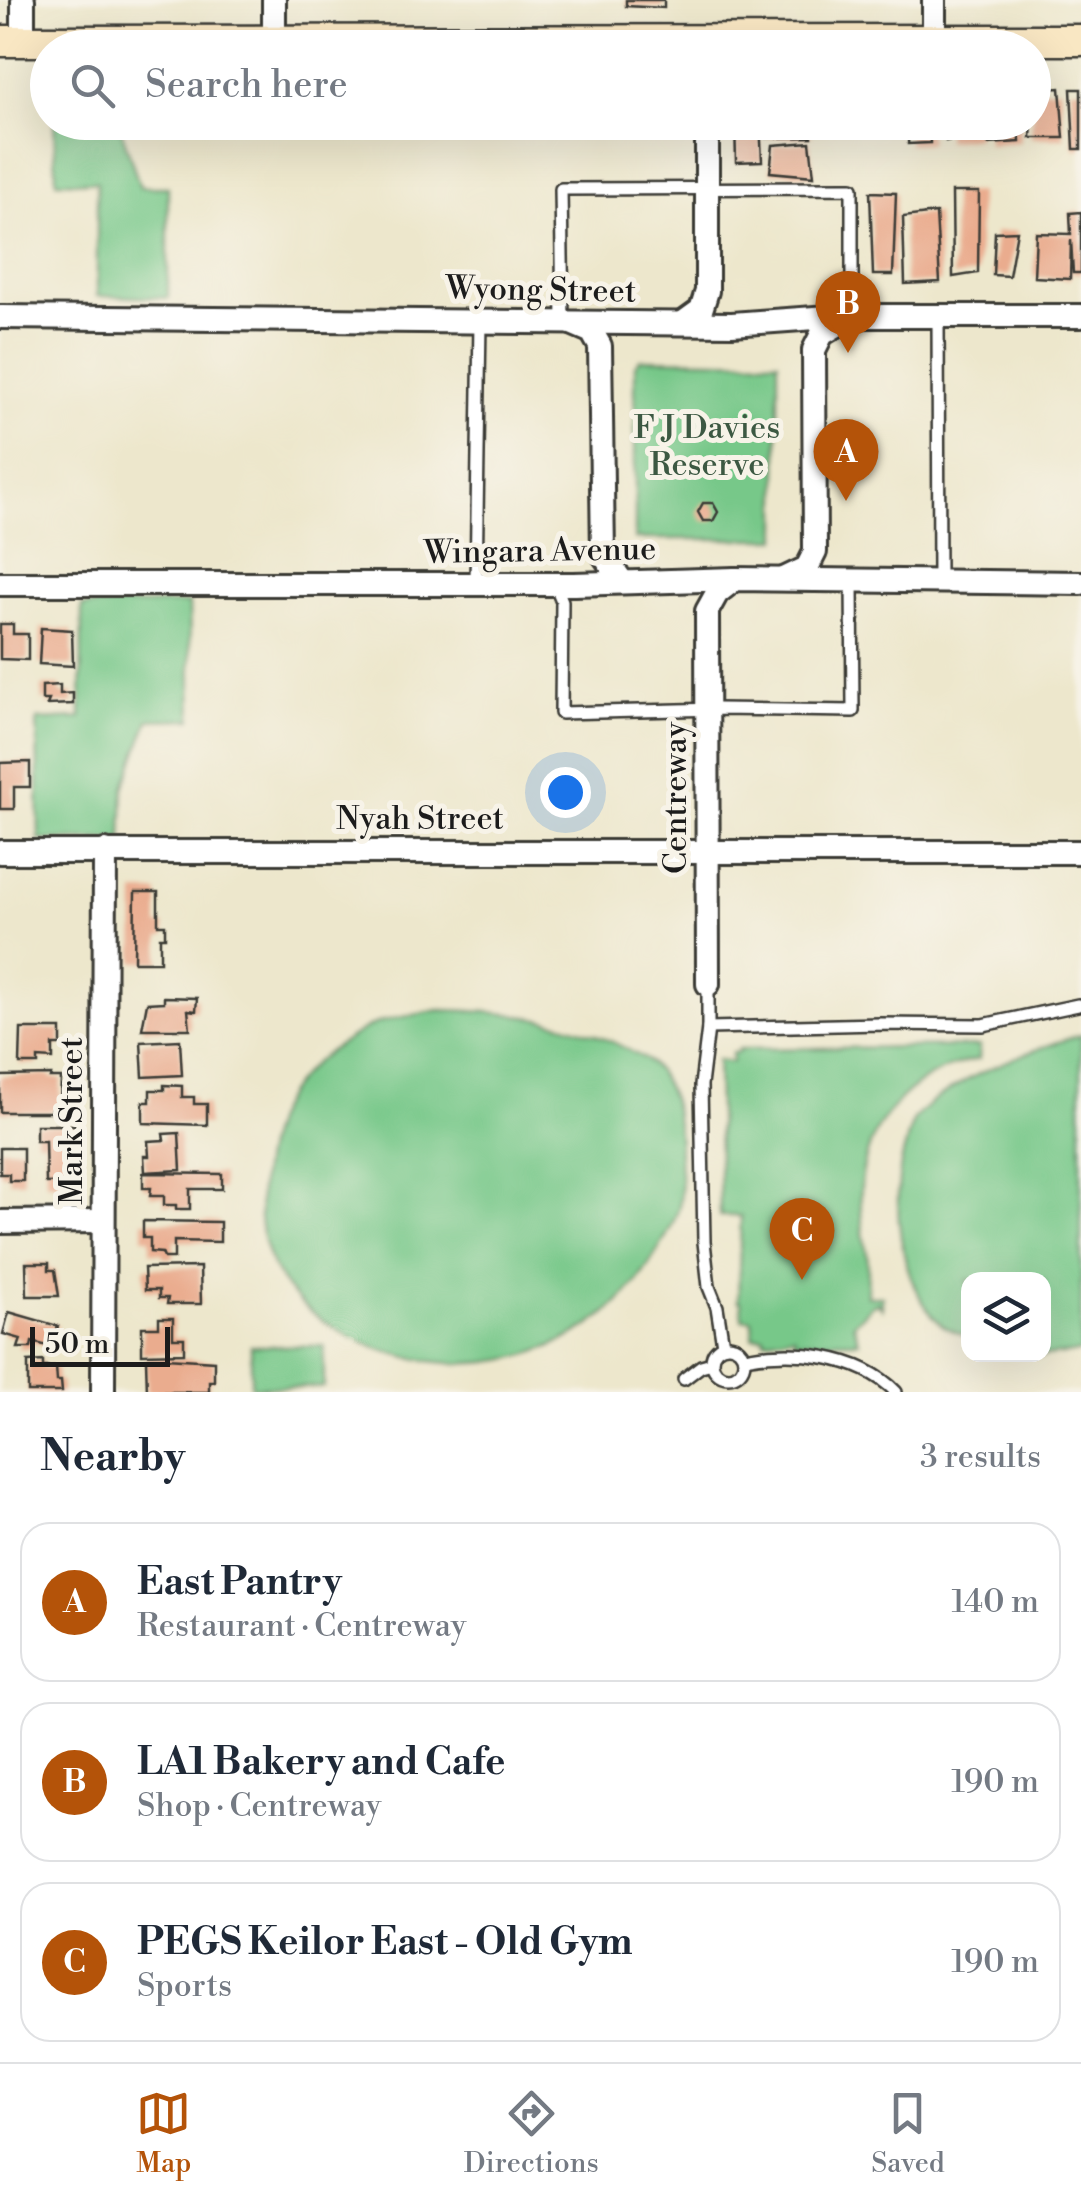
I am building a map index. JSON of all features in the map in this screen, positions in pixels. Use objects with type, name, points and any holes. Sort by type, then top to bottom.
[{"type":"main road","points":[[1051,40],[1081,40]]},
{"type":"street","points":[[12,41],[23,0]]},
{"type":"street","points":[[274,0],[274,30]]},
{"type":"street","points":[[934,0],[934,30]]},
{"type":"street","points":[[683,323],[701,310],[707,291],[707,140]]},
{"type":"street","points":[[707,291],[716,310],[732,324]]},
{"type":"street","name":"Wyong Street","points":[[0,317],[732,324],[786,322],[807,316],[1081,316]]},
{"type":"street","points":[[784,579],[807,568],[814,558],[814,350],[822,334],[852,316]]},
{"type":"street","points":[[554,582],[579,576],[592,568],[602,554],[601,356],[592,332],[585,326],[563,321]]},
{"type":"street","points":[[786,322],[805,334],[814,350]]},
{"type":"street","points":[[601,356],[608,336],[627,323]]},
{"type":"street","points":[[602,554],[621,580]]},
{"type":"street","points":[[814,558],[823,568],[852,582]]},
{"type":"street","points":[[680,581],[708,611],[717,593],[735,579]]},
{"type":"street","name":"Wingara Avenue","points":[[0,584],[587,584],[735,579],[1081,583]]},
{"type":"street","name":"Centreway","points":[[708,611],[708,984]]},
{"type":"street","name":"Mark Street","points":[[103,1392],[105,850]]},
{"type":"street","name":"Nyah Street","points":[[0,852],[1081,852]]},
{"type":"street","points":[[0,1222],[102,1221]]},
{"type":"lane","points":[[563,321],[561,189],[852,188],[852,316]]},
{"type":"lane","points":[[938,316],[939,583]]},
{"type":"lane","points":[[476,583],[480,322]]},
{"type":"lane","points":[[554,582],[562,601],[561,712],[853,711],[852,582]]},
{"type":"lane","points":[[708,984],[708,1028],[701,1085],[704,1242],[709,1287],[717,1307],[723,1345]]},
{"type":"lane","points":[[708,1028],[983,1026],[1078,1005]]},
{"type":"lane","points":[[723,1345],[736,1347],[744,1358]]},
{"type":"lane","points":[[723,1345],[713,1354],[716,1372],[730,1377],[739,1373],[744,1358]]},
{"type":"lane","points":[[744,1358],[790,1356],[835,1360],[870,1372],[896,1392]]},
{"type":"lane","points":[[684,1379],[712,1363]]},
{"type":"green space","points":[[55,140],[125,140],[140,187],[168,187],[168,298],[97,296],[97,182],[56,181]]},
{"type":"green space","name":"F J Davies Reserve","points":[[640,359],[778,361],[778,539],[635,539],[635,365]]},
{"type":"green space","points":[[189,603],[192,719],[149,720],[124,788],[122,840],[39,840],[37,720],[81,718],[82,606]]},
{"type":"green space","points":[[439,1010],[533,1018],[601,1037],[649,1062],[664,1082],[676,1116],[679,1206],[648,1266],[619,1302],[584,1329],[545,1348],[504,1360],[460,1363],[417,1359],[374,1347],[333,1327],[314,1315],[285,1286],[267,1252],[262,1232],[260,1189],[267,1142],[282,1102],[294,1085],[326,1054],[371,1026]]},
{"type":"green space","points":[[1081,1035],[1081,1352],[1051,1355],[1051,1272],[961,1272],[961,1334],[944,1326],[926,1307],[915,1287],[898,1213],[901,1165],[917,1116],[971,1078]]},
{"type":"green space","points":[[980,1046],[979,1059],[937,1073],[901,1098],[876,1133],[867,1154],[861,1195],[868,1260],[867,1296],[882,1296],[882,1308],[878,1303],[872,1305],[853,1324],[859,1341],[795,1341],[794,1335],[765,1340],[764,1336],[753,1337],[752,1320],[742,1319],[738,1301],[741,1216],[720,1216],[717,1060],[732,1062],[732,1053],[739,1049]]},
{"type":"green space","points":[[251,1346],[324,1346],[324,1387],[251,1387]]},
{"type":"building","points":[[626,0],[664,0],[664,8],[626,6]]},
{"type":"building","points":[[1060,88],[1064,138],[1051,138],[1051,89]]},
{"type":"building","points":[[1071,89],[1081,89],[1081,149],[1074,149]]},
{"type":"building","points":[[735,140],[761,140],[762,161],[736,162]]},
{"type":"building","points":[[908,140],[930,140],[930,143],[908,144]]},
{"type":"building","points":[[988,140],[1020,140],[1020,142],[988,144]]},
{"type":"building","points":[[810,142],[814,176],[770,172],[773,145]]},
{"type":"building","points":[[870,192],[896,193],[893,275],[873,275]]},
{"type":"building","points":[[952,192],[979,192],[978,273],[953,277]]},
{"type":"building","points":[[1081,212],[1081,273],[1073,273],[1071,240],[1070,279],[1034,277],[1036,233],[1071,234],[1070,213]]},
{"type":"building","points":[[936,213],[940,282],[905,284],[903,217]]},
{"type":"building","points":[[1017,231],[1009,276],[993,275],[995,232]]},
{"type":"building","points":[[703,503],[713,503],[718,512],[713,521],[703,521],[698,512]]},
{"type":"building","points":[[0,624],[13,624],[13,634],[28,634],[28,660],[0,659]]},
{"type":"building","points":[[41,628],[72,630],[73,666],[39,664]]},
{"type":"building","points":[[60,685],[60,694],[73,693],[73,704],[47,705],[49,700],[42,700],[42,686]]},
{"type":"building","points":[[30,762],[30,787],[14,787],[14,809],[0,809],[0,763]]},
{"type":"building","points":[[135,892],[158,892],[158,925],[165,925],[165,937],[160,937],[160,962],[134,962]]},
{"type":"building","points":[[164,997],[197,998],[196,1011],[188,1010],[190,1029],[142,1029],[147,1003],[164,1002]]},
{"type":"building","points":[[21,1029],[61,1029],[61,1045],[53,1045],[53,1059],[38,1058],[38,1064],[20,1064]]},
{"type":"building","points":[[180,1040],[182,1075],[143,1077],[141,1042]]},
{"type":"building","points":[[51,1075],[50,1078],[61,1078],[60,1107],[51,1112],[0,1112],[0,1076]]},
{"type":"building","points":[[164,1085],[182,1086],[182,1097],[194,1097],[194,1104],[207,1104],[207,1125],[143,1123],[143,1102],[150,1102],[150,1090],[164,1090]]},
{"type":"building","points":[[36,1125],[75,1125],[76,1182],[46,1183],[45,1141],[36,1141]]},
{"type":"building","points":[[179,1133],[181,1170],[145,1172],[148,1141],[164,1140],[163,1134]]},
{"type":"building","points":[[0,1148],[23,1148],[23,1181],[9,1181],[9,1174],[0,1174]]},
{"type":"building","points":[[143,1173],[222,1174],[222,1189],[190,1189],[190,1209],[176,1209],[176,1205],[164,1205],[164,1196],[150,1196],[151,1188],[143,1188]]},
{"type":"building","points":[[143,1221],[220,1222],[220,1242],[174,1241],[174,1258],[164,1258],[162,1253],[150,1252],[150,1238],[143,1238]]},
{"type":"building","points":[[26,1263],[49,1263],[49,1270],[55,1270],[59,1296],[27,1296]]},
{"type":"building","points":[[200,1267],[201,1304],[167,1304],[168,1298],[159,1298],[159,1290],[145,1290],[144,1268]]},
{"type":"building","points":[[9,1312],[58,1326],[52,1347],[32,1342],[31,1348],[18,1348],[21,1339],[3,1334]]},
{"type":"building","points":[[159,1318],[173,1318],[173,1338],[184,1338],[184,1353],[142,1354],[142,1327],[159,1327]]},
{"type":"building","points":[[146,1359],[214,1361],[214,1381],[209,1381],[209,1392],[147,1392]]},
{"type":"building","points":[[43,1361],[43,1367],[56,1367],[62,1392],[28,1392],[28,1362]]},
{"type":"place","name":"LA1 Bakery and Cafe","points":[[848,353]]},
{"type":"place","name":"East Pantry","points":[[846,501]]},
{"type":"place","name":"PEGS Keilor East - Old Gym","points":[[802,1280]]}]
